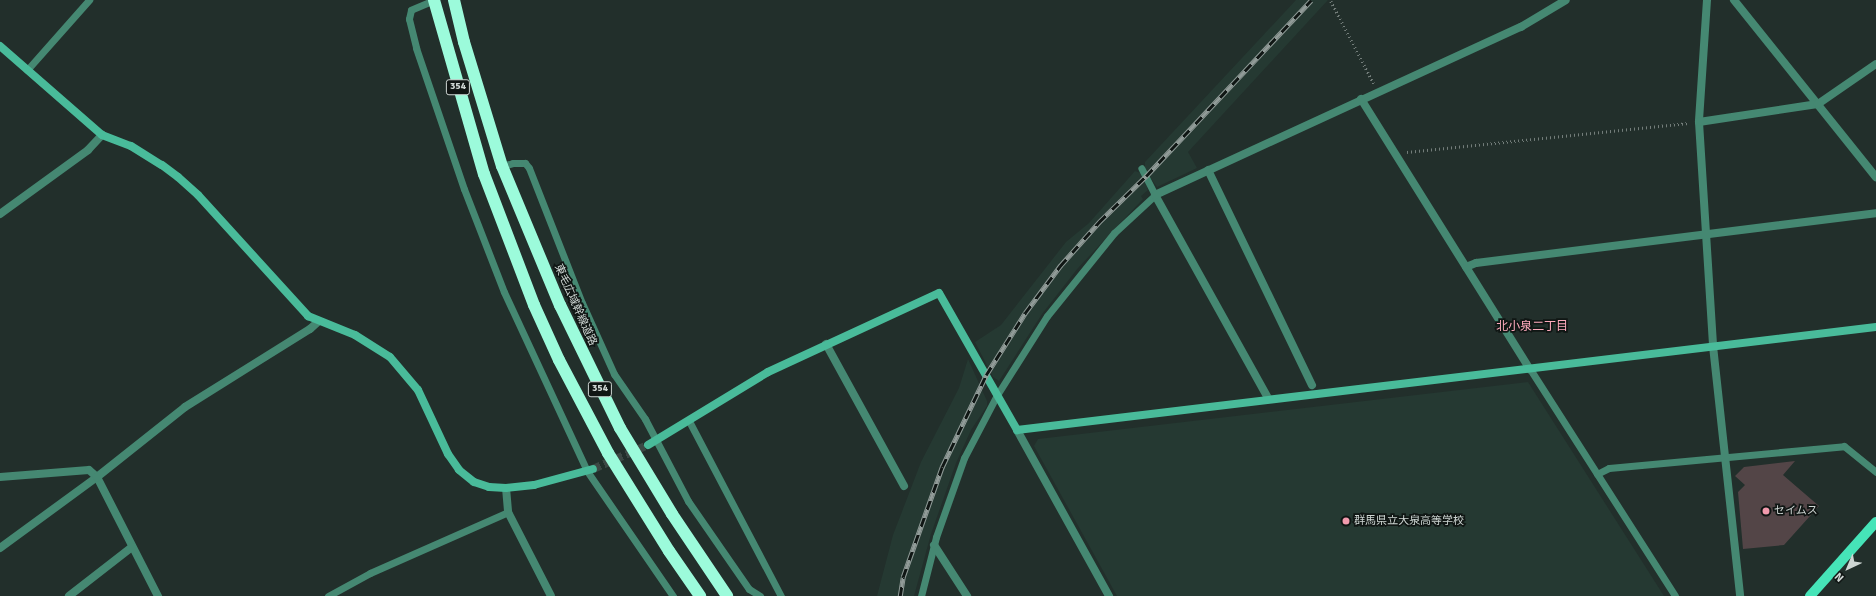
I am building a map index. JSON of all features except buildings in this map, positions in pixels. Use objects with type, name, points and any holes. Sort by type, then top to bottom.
[{"type":"highway","name":"354","points":[[434,0],[484,174],[534,304],[559,360],[608,453],[669,551],[700,596]]},
{"type":"highway","name":"東毛広域幹線道路","points":[[454,0],[464,42],[502,166],[560,304],[617,421],[672,514],[727,596]]},
{"type":"main road","points":[[1810,596],[1876,522]]},
{"type":"street","points":[[1268,398],[1155,195],[1520,27],[1566,0]]},
{"type":"street","points":[[1707,0],[1699,122],[1713,346],[1740,596]]},
{"type":"street","points":[[1734,0],[1876,177]]},
{"type":"street","points":[[0,46],[102,135],[131,146],[162,164],[178,177],[198,195],[295,304],[308,316],[355,336],[390,357],[418,390],[448,454],[459,470],[474,482],[489,487],[506,488],[534,485],[590,470]]},
{"type":"street","points":[[1699,122],[1818,104],[1876,64]]},
{"type":"street","points":[[1361,99],[1530,369]]},
{"type":"street","points":[[0,214],[88,150],[102,135]]},
{"type":"street","points":[[1208,170],[1312,385]]},
{"type":"street","points":[[1466,268],[1476,263],[1706,236],[1876,213]]},
{"type":"street","points":[[648,445],[768,372],[939,293],[1109,596]]},
{"type":"street","points":[[0,548],[97,476],[186,406],[310,329],[319,321]]},
{"type":"street","points":[[1017,430],[1268,398],[1530,369],[1876,327]]},
{"type":"street","points":[[826,344],[904,486]]},
{"type":"street","points":[[0,477],[89,470],[97,476],[158,596]]},
{"type":"street","points":[[506,488],[508,512],[551,596]]},
{"type":"street","points":[[934,545],[967,596]]},
{"type":"street","points":[[69,596],[132,547]]},
{"type":"lane","points":[[27,70],[89,0]]},
{"type":"lane","points":[[434,0],[411,10],[410,19],[416,48],[464,189],[504,292],[590,470],[673,596]]},
{"type":"lane","points":[[502,166],[513,163],[525,164],[528,168],[582,303],[614,374],[656,440],[688,502],[749,589],[760,596]]},
{"type":"lane","points":[[921,596],[934,545],[964,458],[997,395],[1067,289],[1114,234],[1155,195],[1141,168]]},
{"type":"lane","points":[[1530,369],[1675,596]]},
{"type":"lane","points":[[689,421],[781,596]]},
{"type":"lane","points":[[1597,474],[1609,468],[1844,446],[1876,472]]},
{"type":"lane","points":[[328,596],[370,573],[508,512]]},
{"type":"path","points":[[1331,1],[1378,92]]},
{"type":"path","points":[[1394,153],[1699,122]]},
{"type":"shaded area","points":[[1296,0],[1328,0],[1188,152],[1197,168],[1157,187],[1145,170],[1145,162]]},
{"type":"shaded area","points":[[1135,171],[1141,173],[1148,190],[1141,196],[1143,199],[1078,268],[1042,314],[999,381],[993,377],[975,342],[1001,325],[1066,242],[1089,223]]},
{"type":"shaded area","points":[[968,359],[987,401],[987,406],[971,430],[956,463],[931,534],[914,596],[877,596],[893,535],[921,462],[959,388]]},
{"type":"shaded area","name":"群馬県立大泉高等学校","points":[[1528,382],[1664,596],[1117,596],[1034,446],[1038,439]]},
{"type":"tunnel","points":[[593,469],[648,445]]},
{"type":"railway","points":[[900,596],[903,577],[942,467],[986,375],[1025,313],[1060,266],[1099,222],[1146,176],[1311,0]]},
{"type":"place","name":"セイムス","points":[[1766,511]]},
{"type":"place","name":"群馬県立大泉高等学校","points":[[1346,521]]},
{"type":"district","name":"北小泉二丁目","points":[[1532,327]]}]
